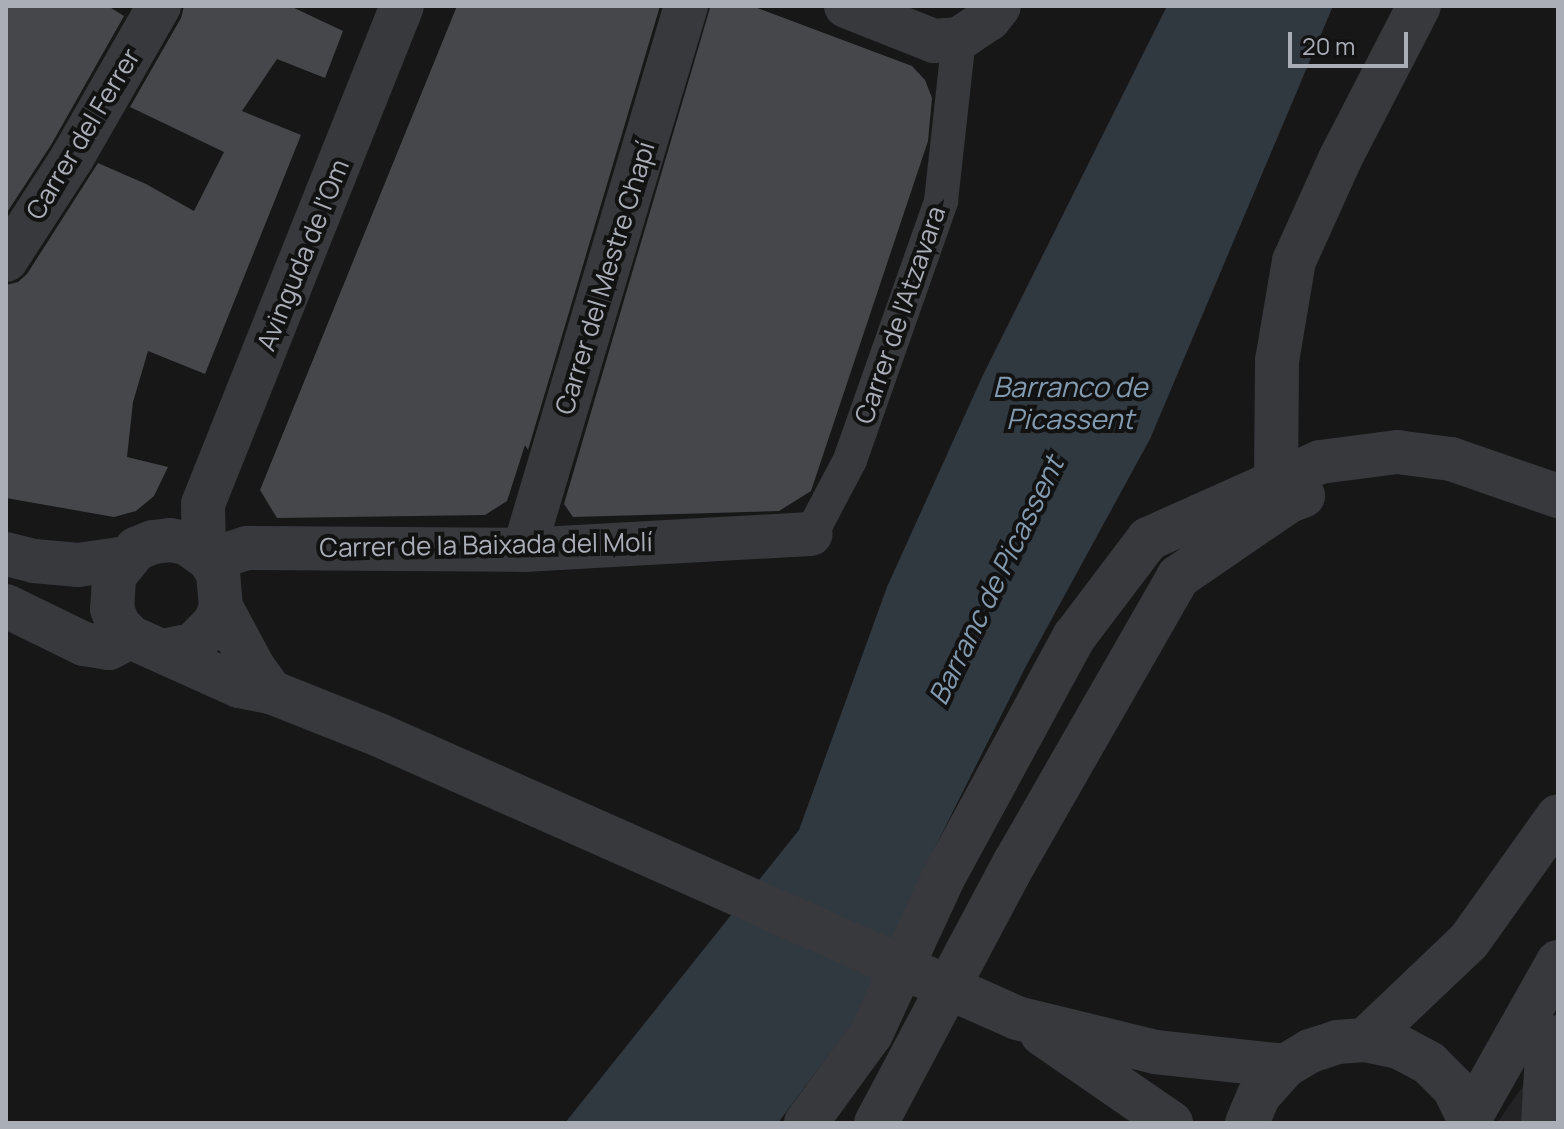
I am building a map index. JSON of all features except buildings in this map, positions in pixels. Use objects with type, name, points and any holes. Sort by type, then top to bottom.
[{"type":"street","name":"Carrer del Ferrer","points":[[6,260],[72,158],[159,6]]},
{"type":"street","name":"Avinguda de l'Om","points":[[207,558],[203,504],[402,6]]},
{"type":"street","name":"Carrer del Mestre Chapí","points":[[524,550],[686,6]]},
{"type":"street","points":[[846,6],[934,41],[959,39],[989,19],[999,6]]},
{"type":"street","points":[[1276,481],[1277,361],[1294,261],[1340,159],[1419,6]]},
{"type":"street","name":"Carrer de l'Atzavara","points":[[811,534],[850,460],[941,201],[959,39]]},
{"type":"street","points":[[806,1123],[871,1034],[942,880],[1074,637],[1148,539],[1320,462],[1397,452],[1451,459],[1558,496]]},
{"type":"street","points":[[876,1123],[1015,862],[1178,577],[1289,501],[1380,473],[1451,476],[1558,512]]},
{"type":"street","name":"Avinguda de l'Om","points":[[120,563],[203,504]]},
{"type":"street","name":"Carrer de la Baixada del Molí","points":[[207,558],[247,548],[524,550],[811,534]]},
{"type":"street","points":[[6,554],[34,561],[120,563],[187,543],[207,558],[220,582],[221,607],[215,622],[193,645],[146,644],[109,648],[84,644],[6,606]]},
{"type":"street","points":[[120,563],[112,609],[118,624],[146,644],[239,686],[271,692],[379,735],[1017,1018],[1155,1052],[1285,1066]]},
{"type":"street","points":[[221,607],[253,667],[271,692]]},
{"type":"street","points":[[1365,1040],[1469,941],[1558,816]]},
{"type":"street","points":[[1470,1121],[1558,962]]},
{"type":"street","points":[[1017,1018],[1140,1109],[1171,1123]]},
{"type":"street","points":[[1543,1123],[1546,1071],[1558,1037]]},
{"type":"street","points":[[1247,1123],[1259,1095],[1285,1066],[1310,1051],[1337,1042],[1365,1040],[1399,1047],[1429,1063],[1454,1088],[1470,1121]]},
{"type":"shaded area","points":[[1558,1036],[1558,1123],[1497,1123]]},
{"type":"water","name":"Barranco de Picassent","points":[[1167,6],[1333,6],[1150,439],[1026,666],[920,877],[854,1021],[778,1123],[565,1123],[799,830],[887,587],[983,375]]},
{"type":"water label","name":"Barranc de Picassent","points":[[995,580]]}]
